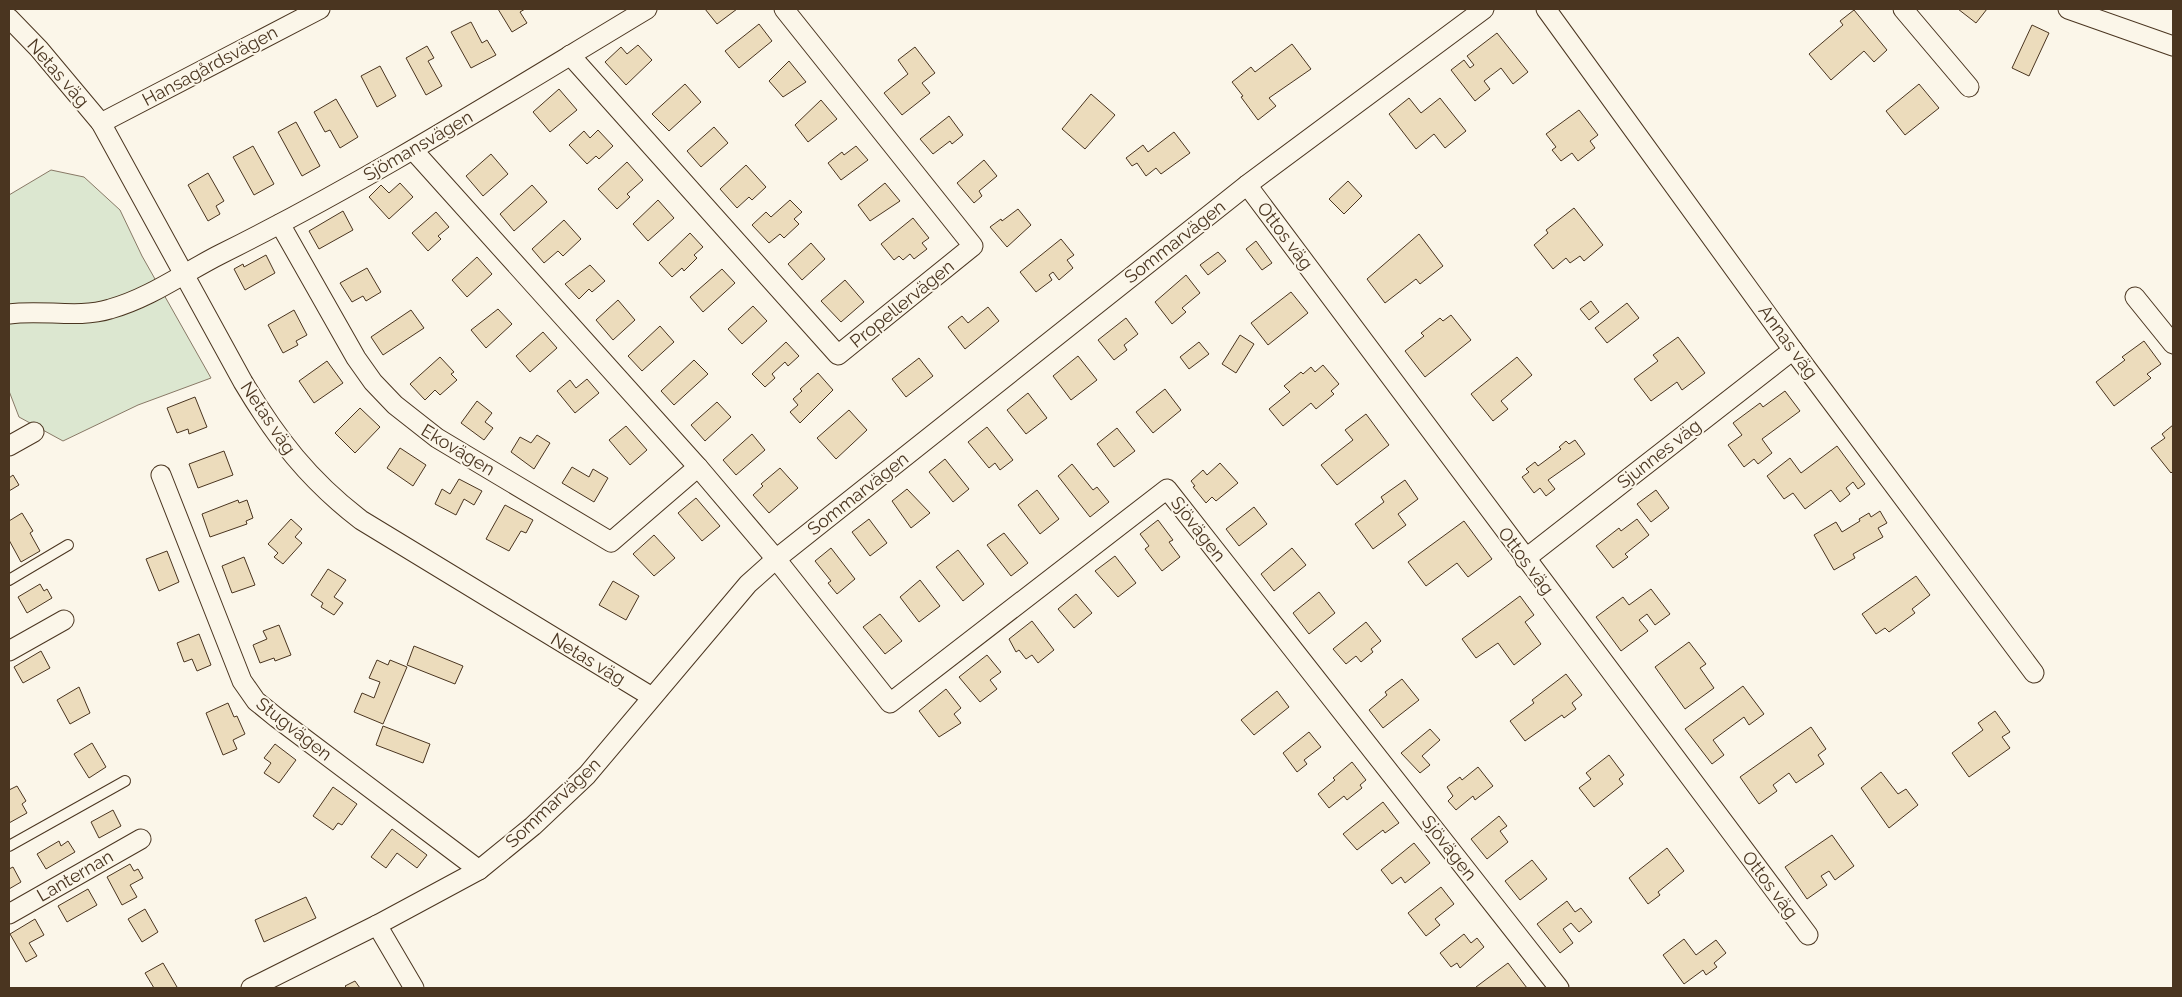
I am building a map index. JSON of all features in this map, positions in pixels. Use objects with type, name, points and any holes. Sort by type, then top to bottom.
[{"type":"street","name":"Hansagårdsvägen","points":[[101,123],[320,9]]},
{"type":"street","name":"Sjömansvägen","points":[[9,314],[79,314],[109,310],[148,294],[183,273],[280,224],[413,150],[647,9]]},
{"type":"street","name":"Propellervägen","points":[[570,55],[838,356],[973,246],[784,9]]},
{"type":"street","name":"Sommarvägen","points":[[251,988],[377,925],[479,870],[533,826],[586,775],[748,584],[776,559],[1247,185],[1484,9]]},
{"type":"street","name":"Annas väg","points":[[1546,9],[1794,350],[2034,674]]},
{"type":"street","points":[[1903,9],[1969,87]]},
{"type":"street","points":[[2068,9],[2170,40]]},
{"type":"street","name":"Netas väg","points":[[9,18],[39,49],[101,123],[267,422],[304,470],[329,496],[361,520],[652,697]]},
{"type":"street","points":[[413,150],[698,466],[776,559]]},
{"type":"street","name":"Ottos väg","points":[[1247,185],[1808,935]]},
{"type":"street","name":"Ekovägen","points":[[280,224],[356,358],[373,382],[394,405],[437,438],[611,542],[698,466]]},
{"type":"street","points":[[2135,297],[2173,344]]},
{"type":"street","name":"Sjunnes väg","points":[[1525,559],[1794,350]]},
{"type":"street","points":[[9,446],[34,432]]},
{"type":"street","name":"Stugvägen","points":[[161,474],[248,692],[277,718],[479,870]]},
{"type":"street","name":"Sjövägen","points":[[776,559],[890,703],[1167,490],[1559,988]]},
{"type":"street","points":[[9,651],[64,620]]},
{"type":"street","name":"Lanternan","points":[[9,914],[141,839]]},
{"type":"street","points":[[377,925],[414,988]]},
{"type":"lane","points":[[9,580],[68,545]]},
{"type":"lane","points":[[9,846],[125,781]]},
{"type":"green space","points":[[51,170],[84,177],[120,210],[142,256],[211,378],[138,405],[63,441],[19,417],[9,391],[9,195]]},
{"type":"building","points":[[498,9],[525,9],[520,12],[527,23],[512,32]]},
{"type":"building","points":[[705,9],[737,9],[717,24]]},
{"type":"building","points":[[1958,9],[1987,9],[1976,23]]},
{"type":"building","points":[[1854,10],[1887,50],[1874,62],[1864,51],[1831,80],[1809,54],[1843,25],[1840,21]]},
{"type":"building","points":[[471,22],[482,43],[487,40],[496,55],[471,68],[451,32]]},
{"type":"building","points":[[759,24],[772,41],[739,68],[725,51]]},
{"type":"building","points":[[2032,25],[2049,33],[2029,76],[2012,68]]},
{"type":"building","points":[[1497,33],[1528,72],[1513,84],[1501,68],[1484,81],[1490,89],[1475,101],[1451,70],[1464,60],[1470,68],[1474,65],[1467,56]]},
{"type":"building","points":[[1292,44],[1311,69],[1269,98],[1276,106],[1258,120],[1232,82],[1251,67],[1255,72]]},
{"type":"building","points":[[638,45],[652,60],[626,85],[605,62],[621,47],[627,54]]},
{"type":"building","points":[[427,46],[434,58],[428,61],[442,86],[426,95],[406,58]]},
{"type":"building","points":[[915,47],[935,73],[922,83],[930,93],[902,115],[884,93],[908,74],[898,60]]},
{"type":"building","points":[[789,61],[806,82],[783,97],[769,81]]},
{"type":"building","points":[[380,66],[396,96],[377,107],[361,76]]},
{"type":"building","points":[[685,84],[701,102],[669,131],[652,114]]},
{"type":"building","points":[[1919,84],[1939,108],[1905,135],[1886,111]]},
{"type":"building","points":[[559,89],[577,110],[550,132],[533,112]]},
{"type":"building","points":[[1091,94],[1115,115],[1085,149],[1062,129]]},
{"type":"building","points":[[1409,98],[1421,113],[1440,98],[1466,131],[1445,148],[1434,134],[1416,149],[1389,114]]},
{"type":"building","points":[[336,99],[358,137],[340,148],[330,130],[325,132],[314,112]]},
{"type":"building","points":[[821,100],[837,119],[808,142],[795,125]]},
{"type":"building","points":[[1579,110],[1598,135],[1590,141],[1595,148],[1578,161],[1572,153],[1561,161],[1552,150],[1556,147],[1546,134]]},
{"type":"building","points":[[949,116],[963,135],[952,144],[950,141],[933,154],[920,139]]},
{"type":"building","points":[[296,122],[320,166],[302,176],[278,132]]},
{"type":"building","points":[[714,127],[728,143],[701,167],[687,151]]},
{"type":"building","points":[[598,130],[613,146],[599,159],[596,156],[587,164],[569,145],[584,131],[590,138]]},
{"type":"building","points":[[1174,132],[1190,153],[1161,174],[1156,168],[1146,176],[1137,163],[1132,166],[1126,158],[1143,145],[1148,152]]},
{"type":"building","points":[[253,146],[274,184],[254,195],[233,157]]},
{"type":"building","points":[[856,146],[868,160],[841,180],[828,163],[842,152],[844,155]]},
{"type":"building","points":[[491,154],[508,174],[483,196],[466,176]]},
{"type":"building","points":[[984,160],[997,176],[979,191],[982,196],[974,203],[957,183]]},
{"type":"building","points":[[627,162],[643,180],[627,194],[630,197],[617,209],[598,189]]},
{"type":"building","points":[[746,165],[766,187],[752,200],[749,197],[737,208],[720,189]]},
{"type":"building","points":[[208,173],[224,201],[216,206],[220,214],[208,221],[188,185]]},
{"type":"building","points":[[1348,181],[1362,196],[1344,214],[1329,199]]},
{"type":"building","points":[[400,183],[413,197],[389,219],[369,197],[381,185],[389,193]]},
{"type":"building","points":[[885,183],[900,201],[870,221],[858,205]]},
{"type":"building","points":[[532,185],[547,202],[514,231],[500,214]]},
{"type":"building","points":[[658,200],[674,218],[648,241],[633,224]]},
{"type":"building","points":[[790,200],[802,212],[794,219],[799,224],[784,238],[780,234],[769,243],[752,225],[766,212],[771,217]]},
{"type":"building","points":[[1574,208],[1603,245],[1584,261],[1580,256],[1570,263],[1566,258],[1553,269],[1534,245],[1548,233],[1546,230]]},
{"type":"building","points":[[1018,209],[1031,225],[1007,247],[990,227]]},
{"type":"building","points":[[343,211],[353,230],[319,249],[309,231]]},
{"type":"building","points":[[436,212],[449,227],[438,236],[441,239],[428,251],[412,233]]},
{"type":"building","points":[[913,218],[929,238],[922,243],[927,249],[914,259],[910,254],[903,260],[899,256],[894,260],[881,244]]},
{"type":"building","points":[[564,220],[581,239],[563,256],[558,251],[544,263],[532,249]]},
{"type":"building","points":[[690,233],[703,247],[694,255],[697,258],[684,271],[682,268],[672,277],[659,263]]},
{"type":"building","points":[[1419,234],[1443,266],[1420,284],[1416,279],[1385,303],[1367,279]]},
{"type":"building","points":[[1061,239],[1074,255],[1067,260],[1073,268],[1059,280],[1053,272],[1049,275],[1052,280],[1036,292],[1020,272]]},
{"type":"building","points":[[1256,241],[1272,263],[1262,270],[1246,249]]},
{"type":"building","points":[[811,243],[825,259],[802,280],[788,264]]},
{"type":"building","points":[[1218,252],[1226,261],[1208,275],[1200,265]]},
{"type":"building","points":[[266,255],[275,273],[245,290],[234,269],[243,264],[244,267]]},
{"type":"building","points":[[477,257],[492,274],[467,297],[452,280]]},
{"type":"building","points":[[590,265],[605,281],[592,292],[589,289],[579,299],[565,284]]},
{"type":"building","points":[[367,268],[381,292],[366,301],[363,296],[352,302],[340,283]]},
{"type":"building","points":[[722,269],[735,283],[703,312],[690,297]]},
{"type":"building","points":[[1186,275],[1200,293],[1182,308],[1186,312],[1172,324],[1155,302]]},
{"type":"building","points":[[845,280],[864,302],[841,322],[821,301]]},
{"type":"building","points":[[1291,292],[1308,313],[1268,345],[1251,323]]},
{"type":"building","points":[[618,300],[635,320],[613,340],[596,320]]},
{"type":"building","points":[[1591,301],[1599,312],[1589,320],[1580,309]]},
{"type":"building","points":[[1627,303],[1639,318],[1607,343],[1595,328]]},
{"type":"building","points":[[753,306],[767,321],[742,344],[728,329]]},
{"type":"building","points":[[988,307],[999,321],[965,349],[948,327],[962,316],[968,323]]},
{"type":"building","points":[[498,309],[512,324],[486,348],[471,330]]},
{"type":"building","points":[[294,310],[307,335],[296,341],[298,345],[283,353],[268,325]]},
{"type":"building","points":[[411,310],[424,328],[383,355],[371,337]]},
{"type":"building","points":[[1451,315],[1471,340],[1425,377],[1405,351],[1424,336],[1421,333],[1440,318],[1443,321]]},
{"type":"building","points":[[1126,318],[1138,334],[1124,345],[1127,350],[1114,360],[1098,340]]},
{"type":"building","points":[[660,326],[674,342],[642,371],[628,356]]},
{"type":"building","points":[[543,332],[557,348],[530,372],[516,356]]},
{"type":"building","points":[[1240,335],[1254,344],[1236,373],[1222,364]]},
{"type":"building","points":[[1678,337],[1705,373],[1682,390],[1677,382],[1651,401],[1634,379],[1658,361],[1653,355]]},
{"type":"building","points":[[2144,341],[2161,364],[2147,374],[2151,378],[2114,406],[2096,382],[2125,360],[2122,357]]},
{"type":"building","points":[[786,342],[799,356],[788,366],[785,362],[772,374],[775,378],[765,387],[752,374]]},
{"type":"building","points":[[1199,342],[1209,354],[1189,369],[1180,357]]},
{"type":"building","points":[[1078,356],[1097,380],[1071,400],[1053,376]]},
{"type":"building","points":[[440,357],[454,372],[451,374],[457,380],[440,395],[435,390],[425,400],[410,384]]},
{"type":"building","points":[[1517,357],[1532,375],[1501,401],[1508,409],[1493,421],[1471,394]]},
{"type":"building","points":[[919,358],[933,376],[906,397],[892,379]]},
{"type":"building","points":[[694,360],[708,374],[674,405],[661,391]]},
{"type":"building","points":[[327,361],[343,383],[314,403],[299,381]]},
{"type":"building","points":[[1323,365],[1339,384],[1331,391],[1334,394],[1316,409],[1311,403],[1283,426],[1269,409],[1290,392],[1284,386],[1301,372],[1303,374],[1311,367],[1315,372]]},
{"type":"building","points":[[818,373],[833,390],[800,423],[790,412],[798,405],[793,399],[802,391],[800,389]]},
{"type":"building","points":[[587,379],[599,393],[575,413],[557,391],[570,380],[576,388]]},
{"type":"building","points":[[1165,389],[1181,410],[1153,433],[1136,412]]},
{"type":"building","points":[[1785,391],[1800,411],[1762,439],[1772,453],[1758,464],[1754,459],[1744,467],[1728,445],[1742,435],[1733,423],[1760,403],[1763,407]]},
{"type":"building","points":[[1028,393],[1047,418],[1026,434],[1007,410]]},
{"type":"building","points":[[195,397],[207,427],[189,434],[188,429],[177,433],[167,408]]},
{"type":"building","points":[[477,401],[492,413],[485,422],[493,428],[484,440],[461,423]]},
{"type":"building","points":[[717,402],[731,417],[705,441],[691,425]]},
{"type":"building","points":[[360,408],[380,427],[355,453],[335,433]]},
{"type":"building","points":[[849,410],[867,430],[836,459],[817,438]]},
{"type":"building","points":[[1366,414],[1389,445],[1337,485],[1321,465],[1353,440],[1345,430]]},
{"type":"building","points":[[2173,425],[2173,471],[2171,473],[2151,448],[2165,438],[2162,434]]},
{"type":"building","points":[[626,426],[647,450],[630,465],[609,440]]},
{"type":"building","points":[[987,427],[1013,460],[1000,470],[995,463],[989,468],[968,442]]},
{"type":"building","points":[[1117,428],[1135,451],[1114,467],[1097,444]]},
{"type":"building","points":[[752,434],[765,450],[736,475],[723,460]]},
{"type":"building","points":[[537,435],[550,443],[534,469],[511,452],[520,437],[531,443]]},
{"type":"building","points":[[1575,440],[1585,454],[1548,480],[1555,489],[1546,496],[1540,488],[1534,493],[1522,477],[1529,472],[1526,469],[1535,462],[1538,466],[1561,449],[1559,447],[1566,441],[1569,444]]},
{"type":"building","points":[[1837,446],[1865,484],[1858,489],[1853,482],[1846,488],[1850,494],[1840,502],[1831,490],[1805,509],[1793,493],[1784,499],[1767,476],[1790,458],[1801,473]]},
{"type":"building","points":[[400,448],[426,465],[413,486],[387,468]]},
{"type":"building","points":[[224,451],[233,475],[198,488],[189,464]]},
{"type":"building","points":[[945,459],[969,489],[953,502],[929,472]]},
{"type":"building","points":[[1220,463],[1238,483],[1216,501],[1212,497],[1206,503],[1193,487],[1195,486],[1191,481],[1203,470],[1207,475]]},
{"type":"building","points":[[1072,464],[1093,490],[1097,487],[1109,502],[1090,517],[1058,476]]},
{"type":"building","points":[[572,467],[589,477],[593,469],[608,478],[594,502],[562,483]]},
{"type":"building","points":[[780,468],[798,488],[769,513],[753,495],[763,486],[761,484]]},
{"type":"building","points":[[13,475],[19,485],[9,491],[9,478]]},
{"type":"building","points":[[459,479],[482,491],[474,505],[464,499],[456,515],[435,504],[442,489],[450,494]]},
{"type":"building","points":[[1405,480],[1418,499],[1398,514],[1406,525],[1373,549],[1355,524],[1384,502],[1381,497]]},
{"type":"building","points":[[907,489],[930,513],[911,528],[892,501]]},
{"type":"building","points":[[1037,490],[1059,519],[1040,534],[1018,505]]},
{"type":"building","points":[[1656,490],[1669,508],[1651,522],[1637,504]]},
{"type":"building","points":[[696,498],[720,526],[702,541],[678,513]]},
{"type":"building","points":[[238,500],[239,503],[247,500],[253,518],[246,521],[247,524],[210,537],[202,514]]},
{"type":"building","points":[[505,505],[533,520],[526,533],[521,531],[509,551],[486,539]]},
{"type":"building","points":[[1254,507],[1267,524],[1239,546],[1226,529]]},
{"type":"building","points":[[1880,511],[1887,523],[1878,528],[1883,537],[1853,554],[1855,558],[1834,570],[1814,535],[1836,522],[1842,532],[1869,513],[1871,517]]},
{"type":"building","points":[[22,513],[33,531],[30,533],[40,551],[21,562],[9,540],[9,521]]},
{"type":"building","points":[[291,519],[302,529],[295,537],[302,543],[283,564],[274,557],[278,553],[268,544]]},
{"type":"building","points":[[869,519],[887,543],[870,556],[852,532]]},
{"type":"building","points":[[1637,519],[1649,535],[1625,554],[1628,557],[1613,568],[1596,546],[1619,528],[1621,531]]},
{"type":"building","points":[[1158,520],[1173,540],[1169,542],[1180,557],[1162,571],[1145,549],[1149,546],[1140,534]]},
{"type":"building","points":[[1464,521],[1492,559],[1468,577],[1457,563],[1426,586],[1408,562]]},
{"type":"building","points":[[1004,533],[1028,563],[1011,576],[987,545]]},
{"type":"building","points":[[654,535],[675,558],[654,576],[633,554]]},
{"type":"building","points":[[831,548],[855,579],[837,594],[828,583],[831,581],[815,561]]},
{"type":"building","points":[[1292,548],[1306,565],[1274,591],[1261,574]]},
{"type":"building","points":[[958,550],[984,584],[963,601],[936,567]]},
{"type":"building","points":[[167,551],[179,582],[159,591],[146,559]]},
{"type":"building","points":[[1115,556],[1136,583],[1118,597],[1095,571]]},
{"type":"building","points":[[244,557],[255,585],[232,593],[222,566]]},
{"type":"building","points":[[328,569],[346,580],[334,597],[343,603],[334,615],[321,607],[323,603],[311,595]]},
{"type":"building","points":[[1916,576],[1930,595],[1912,609],[1915,613],[1889,632],[1885,628],[1876,634],[1862,614]]},
{"type":"building","points":[[920,580],[940,606],[919,622],[900,597]]},
{"type":"building","points":[[613,581],[639,596],[626,620],[599,605]]},
{"type":"building","points":[[40,584],[44,591],[47,589],[52,598],[27,613],[18,597]]},
{"type":"building","points":[[1651,589],[1670,614],[1655,625],[1647,614],[1639,620],[1648,631],[1621,651],[1596,617],[1623,597],[1629,605]]},
{"type":"building","points":[[1319,592],[1335,613],[1309,634],[1293,613]]},
{"type":"building","points":[[1076,594],[1092,613],[1074,628],[1058,609]]},
{"type":"building","points":[[1520,596],[1534,615],[1525,622],[1541,644],[1514,665],[1498,643],[1476,658],[1462,639]]},
{"type":"building","points":[[880,614],[902,641],[885,654],[863,627]]},
{"type":"building","points":[[1032,621],[1054,650],[1038,663],[1032,655],[1026,659],[1019,650],[1016,652],[1009,639]]},
{"type":"building","points":[[1366,622],[1381,641],[1371,649],[1373,652],[1361,662],[1356,656],[1346,664],[1333,649]]},
{"type":"building","points":[[279,625],[291,655],[275,661],[274,658],[260,663],[253,645],[267,639],[263,631]]},
{"type":"building","points":[[199,634],[211,665],[197,671],[192,659],[184,662],[177,643]]},
{"type":"building","points":[[1689,642],[1706,664],[1700,668],[1714,688],[1685,709],[1655,667]]},
{"type":"building","points":[[414,646],[463,666],[455,684],[407,665]]},
{"type":"building","points":[[41,651],[50,668],[23,683],[14,667]]},
{"type":"building","points":[[987,655],[1001,672],[990,680],[997,689],[980,702],[959,677]]},
{"type":"building","points":[[377,660],[388,665],[390,660],[407,667],[383,724],[354,712],[362,693],[374,698],[380,682],[369,678]]},
{"type":"building","points":[[1566,674],[1582,695],[1572,703],[1576,709],[1564,718],[1562,715],[1525,741],[1510,721],[1534,703],[1532,700]]},
{"type":"building","points":[[1402,679],[1419,700],[1383,728],[1369,710],[1387,695],[1385,692]]},
{"type":"building","points":[[1743,686],[1764,714],[1749,725],[1744,717],[1713,740],[1724,755],[1712,764],[1685,729]]},
{"type":"building","points":[[79,687],[90,713],[70,724],[57,700]]},
{"type":"building","points":[[946,689],[961,708],[954,714],[961,723],[939,737],[919,711]]},
{"type":"building","points":[[1277,691],[1289,707],[1254,735],[1241,720]]},
{"type":"building","points":[[228,703],[234,717],[237,716],[245,734],[233,740],[237,749],[223,755],[206,713]]},
{"type":"building","points":[[1995,711],[2010,732],[2002,737],[2010,748],[1969,777],[1952,753],[1983,730],[1978,723]]},
{"type":"building","points":[[383,726],[430,744],[423,763],[376,745]]},
{"type":"building","points":[[1811,727],[1826,749],[1818,755],[1824,764],[1796,783],[1789,773],[1773,785],[1777,791],[1759,804],[1740,777]]},
{"type":"building","points":[[1430,729],[1440,740],[1422,756],[1430,765],[1420,773],[1401,753]]},
{"type":"building","points":[[1309,732],[1321,747],[1304,760],[1307,764],[1297,772],[1283,753]]},
{"type":"building","points":[[92,743],[106,767],[89,778],[74,754]]},
{"type":"building","points":[[275,744],[296,760],[279,783],[264,773],[271,763],[264,758]]},
{"type":"building","points":[[1609,755],[1624,775],[1619,779],[1623,784],[1594,807],[1579,788],[1591,779],[1586,773]]},
{"type":"building","points":[[1352,762],[1366,780],[1360,785],[1362,788],[1347,800],[1344,796],[1329,808],[1318,794]]},
{"type":"building","points":[[1478,767],[1493,786],[1475,800],[1473,796],[1456,810],[1448,801],[1453,796],[1447,787],[1460,777],[1462,780]]},
{"type":"building","points":[[1881,772],[1898,794],[1906,789],[1918,805],[1889,828],[1861,788]]},
{"type":"building","points":[[17,786],[26,801],[22,804],[27,813],[9,823],[9,790]]},
{"type":"building","points":[[333,787],[357,804],[342,825],[338,823],[333,830],[313,816]]},
{"type":"building","points":[[1383,802],[1399,823],[1385,833],[1383,830],[1357,850],[1343,834]]},
{"type":"building","points":[[113,810],[121,826],[99,838],[91,822]]},
{"type":"building","points":[[1499,816],[1507,826],[1500,831],[1508,842],[1487,859],[1471,839]]},
{"type":"building","points":[[392,829],[427,855],[417,868],[397,853],[386,868],[371,857]]},
{"type":"building","points":[[1832,835],[1854,866],[1835,880],[1829,871],[1821,876],[1827,885],[1807,899],[1785,867]]},
{"type":"building","points":[[59,841],[61,846],[68,841],[75,852],[46,869],[37,854]]},
{"type":"building","points":[[1414,843],[1430,863],[1405,883],[1401,877],[1392,884],[1381,870]]},
{"type":"building","points":[[1667,848],[1684,871],[1658,892],[1660,895],[1648,904],[1629,878]]},
{"type":"building","points":[[1532,860],[1547,879],[1520,900],[1505,881]]},
{"type":"building","points":[[130,864],[134,871],[138,869],[143,878],[130,885],[137,897],[122,905],[107,877]]},
{"type":"building","points":[[13,867],[21,882],[9,889],[9,869]]},
{"type":"building","points":[[1441,887],[1454,904],[1435,919],[1440,925],[1426,936],[1408,913]]},
{"type":"building","points":[[88,889],[97,905],[67,922],[58,906]]},
{"type":"building","points":[[306,897],[316,918],[264,942],[255,920]]},
{"type":"building","points":[[1567,901],[1575,912],[1581,908],[1592,922],[1579,932],[1571,923],[1563,929],[1573,943],[1560,953],[1537,924]]},
{"type":"building","points":[[145,909],[158,932],[142,942],[128,919]]},
{"type":"building","points":[[35,919],[44,935],[29,943],[37,956],[26,962],[10,934]]},
{"type":"building","points":[[1464,934],[1471,943],[1477,938],[1484,947],[1460,968],[1457,963],[1451,967],[1440,953]]},
{"type":"building","points":[[1684,939],[1696,955],[1716,940],[1726,953],[1714,963],[1717,967],[1706,975],[1703,970],[1684,984],[1663,955]]},
{"type":"building","points":[[163,963],[177,987],[154,988],[145,973]]},
{"type":"building","points":[[1508,963],[1527,988],[1476,987]]},
{"type":"building","points":[[355,981],[360,988],[347,988],[345,986]]}]
